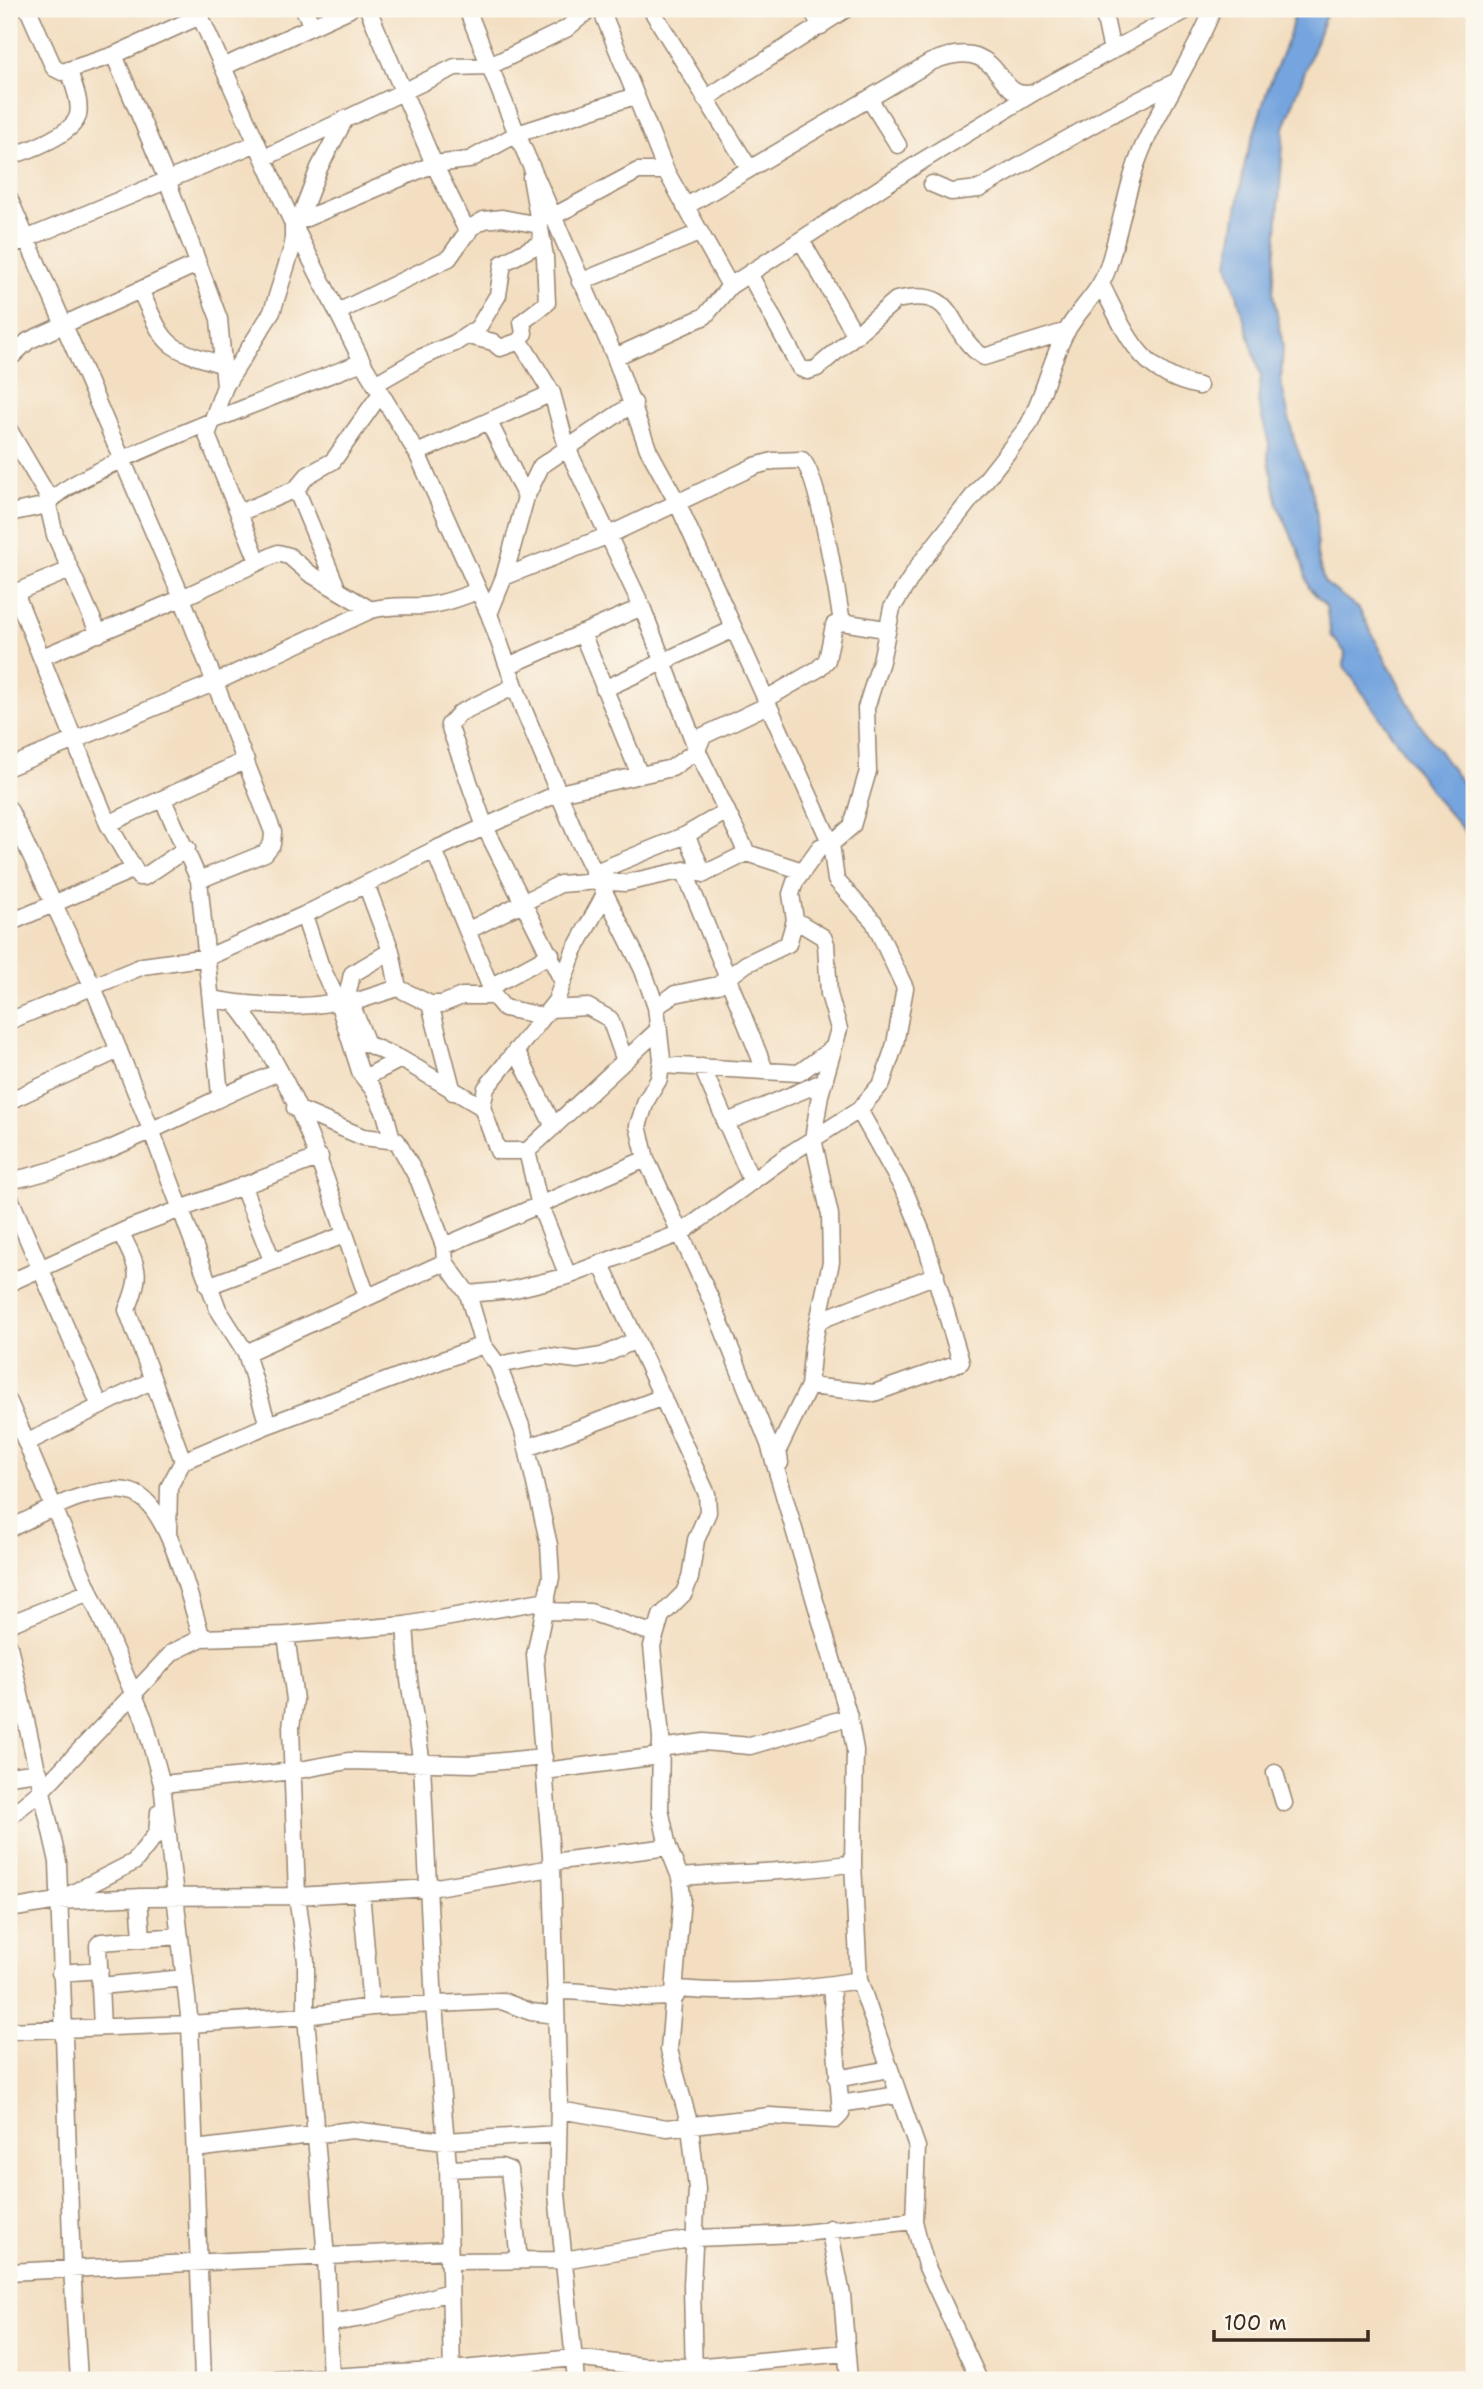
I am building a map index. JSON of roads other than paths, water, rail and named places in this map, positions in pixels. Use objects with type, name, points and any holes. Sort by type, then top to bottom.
[{"type":"street","points":[[28,9],[57,71],[69,71],[114,55],[199,12],[293,224],[340,311],[363,362],[417,453],[489,614],[515,686],[604,896],[643,970],[656,1007],[662,1065],[659,1079],[646,1101],[638,1126],[646,1159],[681,1233],[769,1444],[849,1717],[855,1750],[853,1863],[859,1980],[917,2147],[914,2221],[926,2265],[979,2380]]},
{"type":"street","points":[[304,9],[312,26]]},
{"type":"street","points":[[223,67],[350,9]]},
{"type":"street","points":[[368,9],[434,164],[468,233]]},
{"type":"street","points":[[467,9],[531,164],[545,221],[580,282],[615,357],[651,455],[677,502],[831,844],[836,880],[874,922],[905,988],[886,1074],[882,1083],[859,1110],[813,1139],[681,1233],[568,1276],[511,1290],[468,1294]]},
{"type":"street","points":[[264,158],[455,67],[490,66],[566,29],[590,9]]},
{"type":"street","points":[[601,9],[666,171],[730,286]]},
{"type":"street","points":[[651,9],[749,168]]},
{"type":"street","points":[[811,9],[821,26]]},
{"type":"street","points":[[705,99],[846,9]]},
{"type":"street","points":[[1103,9],[1112,51]]},
{"type":"street","points":[[615,357],[705,316],[730,286],[801,240],[1033,93],[1189,9]]},
{"type":"street","points":[[656,1007],[674,995],[705,989],[727,979],[746,964],[788,944],[795,920],[791,894],[803,871],[820,847],[831,844],[852,826],[868,771],[866,708],[881,661],[885,629],[892,608],[919,565],[1028,426],[1067,331],[1101,284],[1129,184],[1173,83],[1198,46],[1213,9]]},
{"type":"street","points":[[685,207],[931,62],[963,52],[980,56],[999,73],[1012,92],[1022,96],[1033,93]]},
{"type":"street","points":[[114,55],[167,180],[219,319],[225,386]]},
{"type":"street","points":[[9,156],[47,141],[75,124],[77,102],[69,71]]},
{"type":"street","points":[[932,184],[951,192],[979,189],[1105,117],[1173,83]]},
{"type":"street","points":[[293,224],[434,164],[469,160],[517,134],[635,96]]},
{"type":"street","points":[[870,100],[898,145]]},
{"type":"street","points":[[258,561],[207,435],[225,386],[272,312],[293,245],[293,224],[302,215],[319,167],[345,119]]},
{"type":"street","points":[[9,246],[257,143]]},
{"type":"street","points":[[340,311],[449,258],[470,228],[494,218],[545,221],[639,171],[666,171]]},
{"type":"street","points":[[9,198],[182,598],[273,832],[272,844],[261,855],[199,880]]},
{"type":"street","points":[[468,336],[494,342],[500,348],[520,341],[524,333],[522,323],[547,303],[543,242],[545,221]]},
{"type":"street","points":[[580,282],[699,233]]},
{"type":"street","points":[[801,240],[856,336]]},
{"type":"street","points":[[239,513],[296,489],[308,475],[333,461],[378,388],[478,328],[498,295],[503,263],[543,242]]},
{"type":"street","points":[[9,359],[23,344],[197,264]]},
{"type":"street","points":[[750,275],[800,368],[808,371],[817,368],[896,300],[925,296],[948,310],[973,350],[984,357],[1067,331]]},
{"type":"street","points":[[1101,284],[1128,336],[1146,362],[1167,377],[1199,386]]},
{"type":"street","points":[[140,290],[169,345],[180,352],[221,364]]},
{"type":"street","points":[[520,341],[552,393],[568,448],[642,607],[697,750],[747,853]]},
{"type":"street","points":[[9,513],[49,502],[68,484],[212,420],[363,362]]},
{"type":"street","points":[[417,453],[552,393]]},
{"type":"street","points":[[489,614],[504,577],[526,497],[541,466],[634,403]]},
{"type":"street","points":[[489,422],[526,497]]},
{"type":"street","points":[[9,430],[49,502],[55,535],[99,634]]},
{"type":"street","points":[[504,577],[609,535],[755,466],[773,461],[802,460],[809,470],[826,533],[842,622]]},
{"type":"street","points":[[296,489],[337,588]]},
{"type":"street","points":[[41,657],[182,598],[278,553],[289,556],[309,573],[371,610]]},
{"type":"street","points":[[70,570],[12,594],[41,657],[108,824],[132,870],[141,878],[187,848]]},
{"type":"street","points":[[9,767],[216,682],[371,610],[455,600],[477,592]]},
{"type":"street","points":[[509,666],[642,607]]},
{"type":"street","points":[[9,1021],[143,966],[208,957],[304,915],[434,850],[559,793],[639,773],[672,768],[697,750],[704,736],[767,702],[827,660],[831,629],[842,622],[885,629]]},
{"type":"street","points":[[604,689],[734,629]]},
{"type":"street","points":[[583,634],[639,773]]},
{"type":"street","points":[[515,686],[460,713],[449,725],[485,827],[562,980]]},
{"type":"street","points":[[108,824],[246,760]]},
{"type":"street","points":[[163,800],[187,848],[199,880],[213,999],[220,1095]]},
{"type":"street","points":[[9,809],[93,987],[152,1132],[208,1286],[218,1309],[246,1353],[268,1425]]},
{"type":"street","points":[[469,930],[560,884],[596,877],[686,835],[727,811]]},
{"type":"street","points":[[686,835],[704,874]]},
{"type":"street","points":[[434,850],[492,991],[504,1008],[546,1013],[588,1007],[610,1019],[625,1061]]},
{"type":"street","points":[[596,877],[625,883],[684,870],[704,874],[747,853],[803,871]]},
{"type":"street","points":[[9,923],[132,870]]},
{"type":"street","points":[[684,870],[765,1070]]},
{"type":"street","points":[[366,884],[391,951],[398,988]]},
{"type":"street","points":[[604,896],[574,951],[556,1001],[486,1088],[482,1107],[498,1152],[527,1151],[659,1029]]},
{"type":"street","points":[[304,915],[320,964],[345,1001],[360,1046],[364,1078],[385,1113],[392,1139]]},
{"type":"street","points":[[782,1483],[778,1450],[809,1386],[818,1321],[831,1262],[830,1215],[813,1139],[839,1029],[829,994],[826,944],[823,937],[795,920]]},
{"type":"street","points":[[345,1001],[352,974],[391,951]]},
{"type":"street","points":[[213,999],[235,1003],[345,1001],[398,988],[430,1004],[443,1004],[462,996],[492,991],[551,954]]},
{"type":"street","points":[[235,1003],[258,1031],[320,1157],[344,1235],[367,1296]]},
{"type":"street","points":[[430,1004],[453,1092]]},
{"type":"street","points":[[360,1046],[401,1059],[482,1107]]},
{"type":"street","points":[[662,1065],[799,1073],[834,1048]]},
{"type":"street","points":[[9,1101],[119,1050]]},
{"type":"street","points":[[516,1050],[554,1127]]},
{"type":"street","points":[[364,1078],[401,1059]]},
{"type":"street","points":[[702,1067],[751,1182]]},
{"type":"street","points":[[9,1181],[79,1163],[152,1132],[220,1095],[279,1072]]},
{"type":"street","points":[[725,1123],[825,1081]]},
{"type":"street","points":[[295,1108],[363,1137],[397,1141],[419,1181],[444,1254],[468,1294],[483,1345],[498,1365],[527,1448],[549,1545],[551,1577],[535,1655],[552,1865],[559,2110],[556,2194],[576,2380]]},
{"type":"street","points":[[809,1386],[874,1393],[961,1362],[936,1275],[906,1195],[859,1110]]},
{"type":"street","points":[[527,1151],[540,1206],[568,1276]]},
{"type":"street","points":[[9,1283],[121,1233],[320,1157]]},
{"type":"street","points":[[246,1353],[320,1322],[444,1254],[540,1206],[646,1159]]},
{"type":"street","points":[[242,1185],[272,1260]]},
{"type":"street","points":[[9,1196],[100,1406]]},
{"type":"street","points":[[121,1233],[136,1264],[139,1281],[127,1310],[183,1461]]},
{"type":"street","points":[[208,1286],[344,1235]]},
{"type":"street","points":[[601,1264],[690,1459],[702,1478],[708,1512],[696,1540],[690,1578],[684,1593],[661,1616],[652,1646],[660,1752],[660,1809],[668,1847],[680,1877],[682,1898],[676,1947],[676,1992],[670,2056],[681,2083],[690,2126],[697,2189],[692,2285],[693,2374]]},
{"type":"street","points":[[818,1321],[936,1275]]},
{"type":"street","points":[[498,1365],[546,1356],[577,1360],[602,1356],[636,1340]]},
{"type":"street","points":[[167,1534],[169,1487],[183,1461],[268,1425],[483,1345]]},
{"type":"street","points":[[18,1436],[100,1406],[153,1380]]},
{"type":"street","points":[[527,1448],[663,1397]]},
{"type":"street","points":[[9,1402],[18,1436],[54,1508],[144,1719],[162,1784],[190,2024],[203,2380]]},
{"type":"street","points":[[9,1529],[83,1496],[118,1491],[136,1493],[154,1508],[167,1534],[202,1638]]},
{"type":"street","points":[[9,1625],[89,1592]]},
{"type":"street","points":[[9,1817],[42,1790],[173,1652],[202,1638],[286,1635],[405,1625],[545,1605],[590,1612],[646,1631],[657,1629]]},
{"type":"street","points":[[405,1625],[409,1680],[422,1764],[430,1888],[433,2005],[448,2169],[448,2292],[452,2375]]},
{"type":"street","points":[[286,1635],[295,1700],[291,1727],[298,1896],[306,1961],[306,2016],[326,2258],[331,2379]]},
{"type":"street","points":[[9,1646],[58,1862],[62,2028],[79,2380]]},
{"type":"street","points":[[9,1714],[25,1709]]},
{"type":"street","points":[[162,1784],[294,1771],[348,1761],[545,1764],[660,1752],[704,1742],[750,1746],[849,1717]]},
{"type":"street","points":[[9,1776],[39,1772]]},
{"type":"street","points":[[1276,1773],[1284,1803]]},
{"type":"street","points":[[58,1901],[134,1862],[157,1833],[162,1784]]},
{"type":"street","points":[[10,1904],[139,1897],[298,1896],[430,1888],[668,1847]]},
{"type":"street","points":[[680,1877],[745,1871],[797,1872],[853,1863]]},
{"type":"street","points":[[361,1892],[371,2007]]},
{"type":"street","points":[[139,1897],[142,1938]]},
{"type":"street","points":[[103,2026],[101,1942],[180,1936]]},
{"type":"street","points":[[60,1973],[100,1978],[185,1978]]},
{"type":"street","points":[[555,1991],[585,1990],[634,1999],[676,1992],[831,1985],[859,1980]]},
{"type":"street","points":[[559,2110],[667,2127],[770,2116],[835,2120],[841,2114],[831,1985]]},
{"type":"street","points":[[9,2031],[190,2024],[306,2016],[371,2007],[502,2001],[531,2012],[556,2015]]},
{"type":"street","points":[[837,2078],[888,2069]]},
{"type":"street","points":[[840,2104],[898,2095]]},
{"type":"street","points":[[195,2149],[314,2133],[360,2130],[445,2141],[558,2134]]},
{"type":"street","points":[[448,2169],[501,2167],[509,2170],[519,2260]]},
{"type":"street","points":[[9,2272],[72,2267],[449,2255],[563,2260],[696,2238],[794,2234],[829,2228],[914,2221]]},
{"type":"street","points":[[829,2228],[842,2295],[849,2380]]},
{"type":"street","points":[[330,2323],[368,2317],[448,2292]]},
{"type":"street","points":[[276,2380],[452,2375],[574,2358],[693,2374],[846,2353]]},
{"type":"water","points":[[1295,9],[1328,9],[1284,128],[1273,293],[1283,345],[1281,382],[1294,440],[1310,482],[1317,515],[1317,555],[1324,582],[1359,609],[1419,723],[1459,779],[1474,795],[1474,842],[1438,801],[1344,666],[1345,652],[1331,635],[1326,606],[1309,588],[1299,552],[1278,506],[1268,456],[1269,443],[1258,403],[1261,377],[1228,264],[1245,162],[1268,88],[1290,34]]}]
